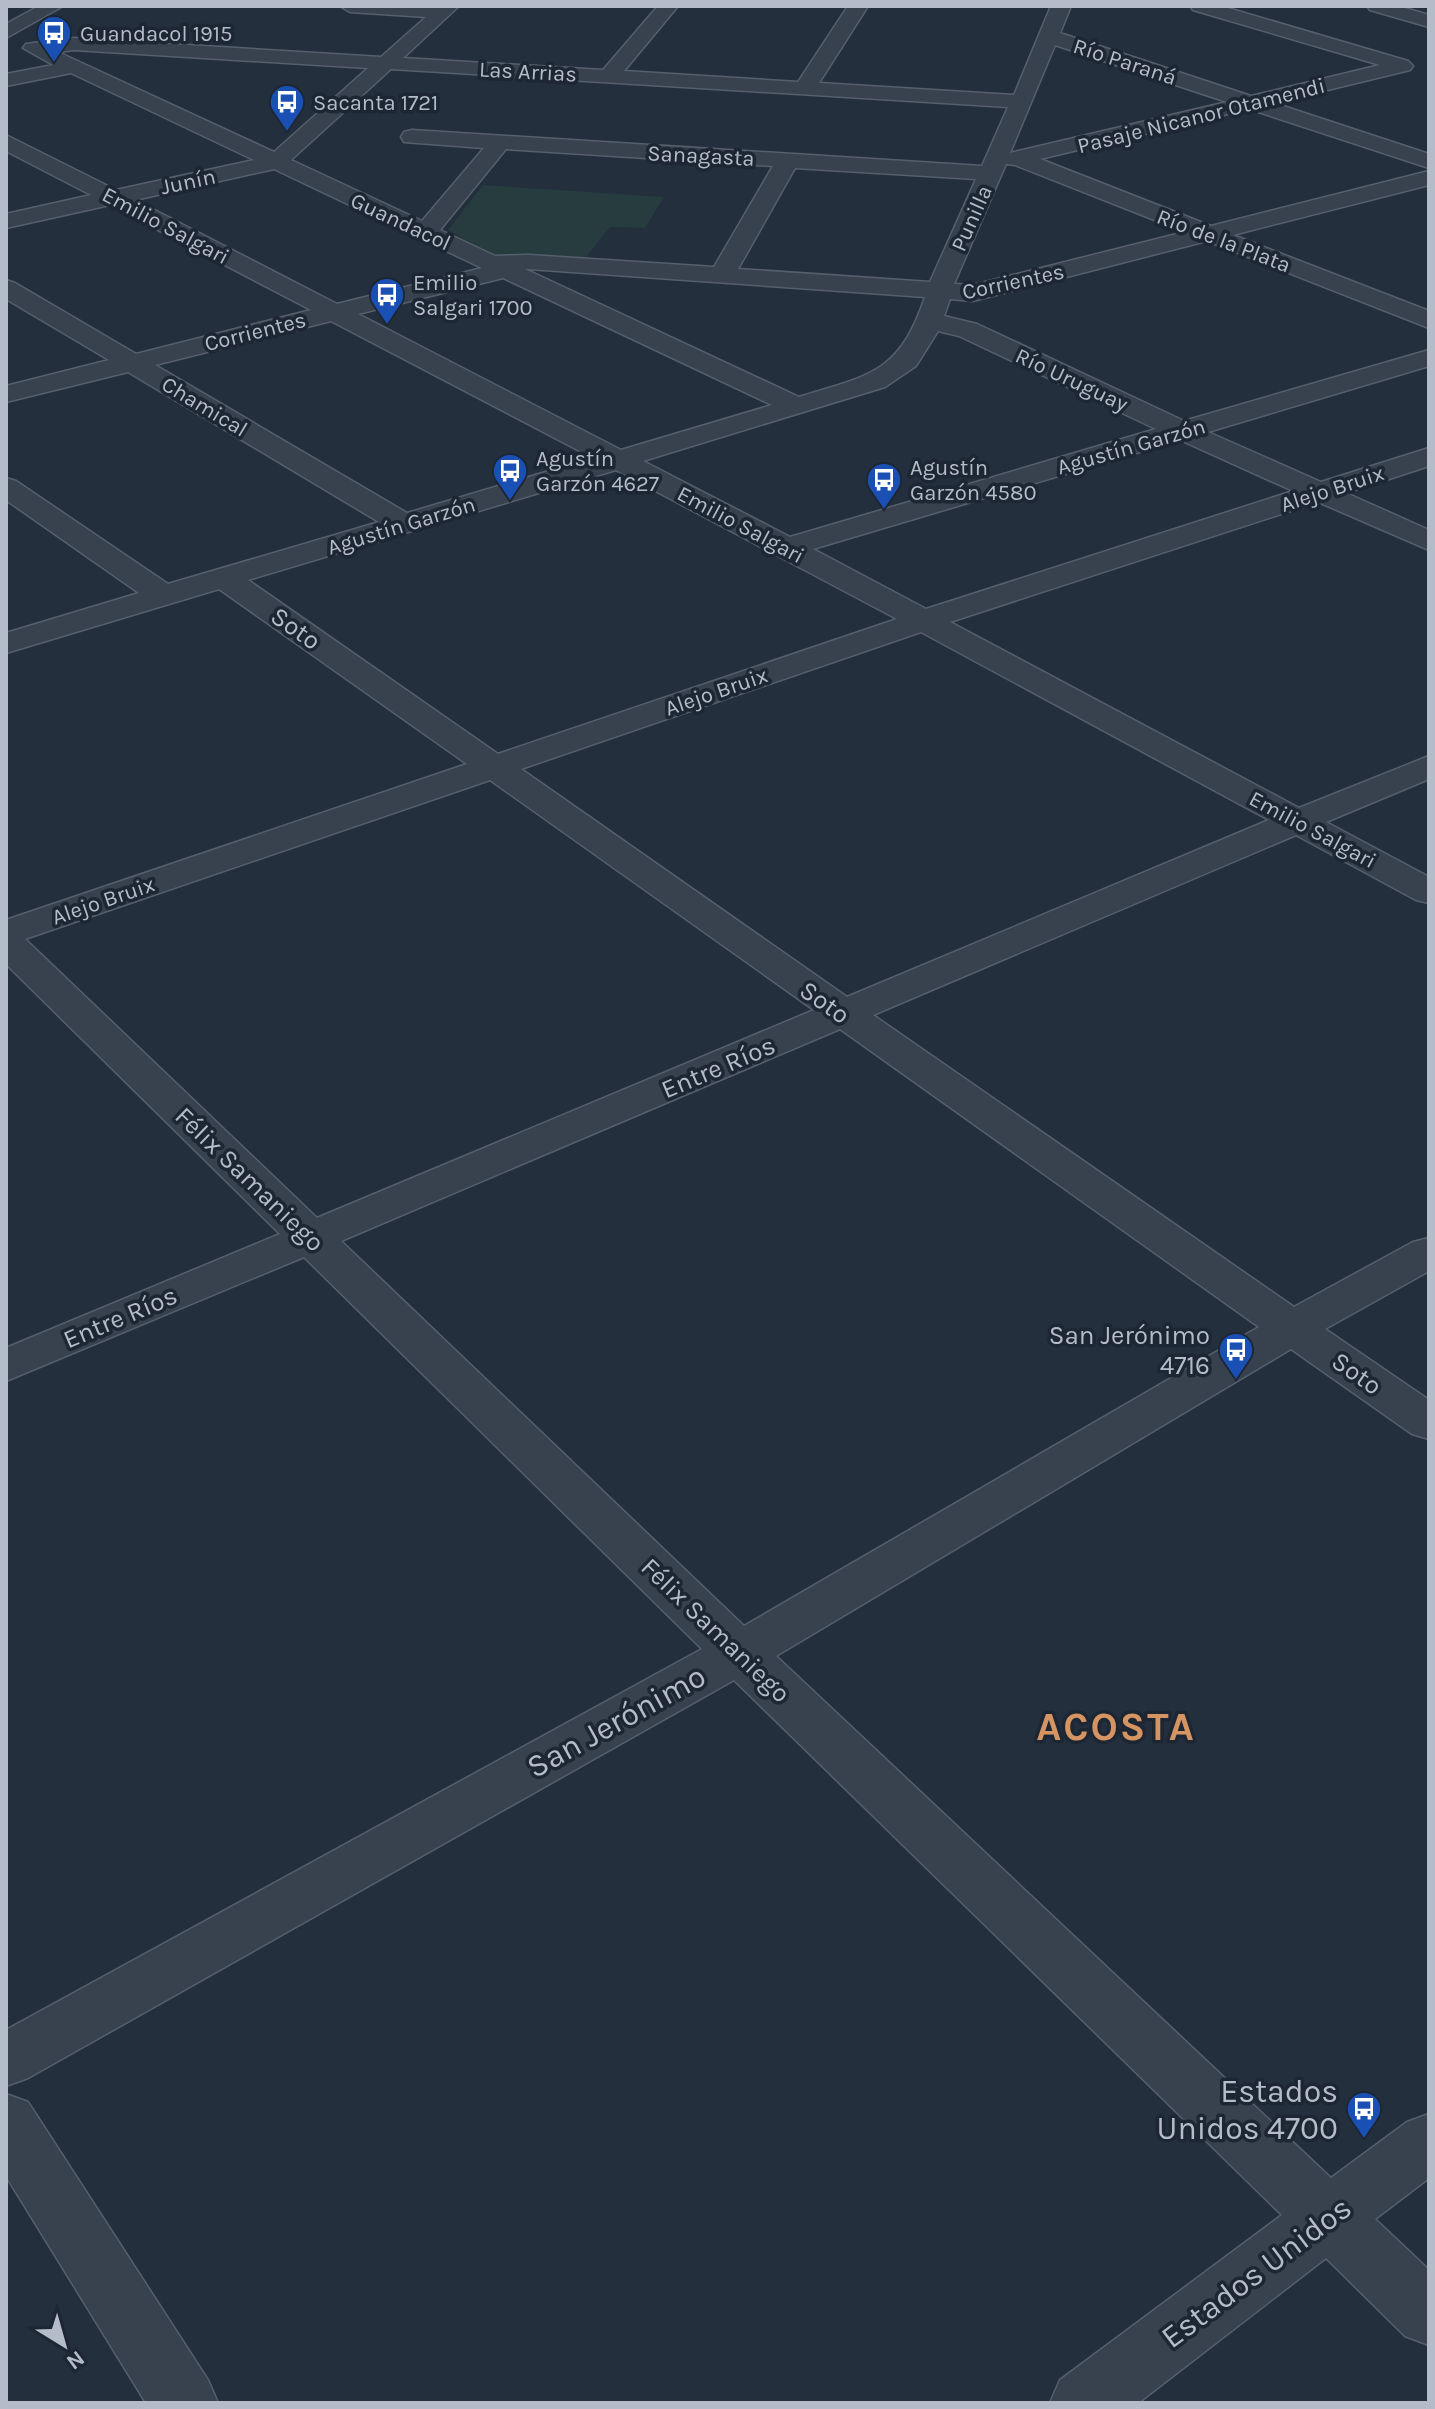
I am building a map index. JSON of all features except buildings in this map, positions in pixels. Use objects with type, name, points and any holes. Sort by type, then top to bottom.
[{"type":"street","points":[[6,34],[53,6]]},
{"type":"street","points":[[350,6],[446,9]]},
{"type":"street","points":[[609,76],[668,6]]},
{"type":"street","points":[[805,88],[858,6]]},
{"type":"street","name":"Punilla","points":[[796,406],[872,383],[905,362],[931,321],[938,291],[1003,163],[1061,6]]},
{"type":"street","points":[[1200,6],[1429,73]]},
{"type":"street","points":[[1377,6],[1427,19]]},
{"type":"street","points":[[276,162],[446,9]]},
{"type":"street","name":"Guandacol","points":[[6,34],[796,406]]},
{"type":"street","name":"Río Paraná","points":[[1048,36],[1429,161]]},
{"type":"street","name":"Las Arrias","points":[[33,48],[74,44],[1023,102]]},
{"type":"street","name":"Pasaje Nicanor Otamendi","points":[[1003,163],[1403,66]]},
{"type":"street","points":[[6,80],[73,67]]},
{"type":"street","name":"Sanagasta","points":[[412,137],[788,160],[1003,163]]},
{"type":"street","name":"Emilio Salgari","points":[[6,142],[787,547],[1429,892]]},
{"type":"street","points":[[425,232],[500,143]]},
{"type":"street","points":[[722,275],[788,160]]},
{"type":"street","name":"Junín","points":[[6,221],[276,162]]},
{"type":"street","name":"Río de la Plata","points":[[1003,163],[1207,234],[1429,320]]},
{"type":"street","name":"Corrientes","points":[[6,394],[332,312],[497,266],[529,262],[973,293],[1429,178]]},
{"type":"street","name":"Chamical","points":[[6,288],[404,524]]},
{"type":"street","name":"Río Uruguay","points":[[931,321],[968,330],[1182,431],[1429,541]]},
{"type":"street","name":"Agustín Garzón","points":[[787,547],[1429,358]]},
{"type":"street","name":"Agustín Garzón","points":[[6,643],[796,406]]},
{"type":"street","name":"Alejo Bruix","points":[[6,933],[921,621],[1429,457]]},
{"type":"street","points":[[6,487],[164,596]]},
{"type":"street","name":"Soto","points":[[224,578],[495,766],[842,1015],[1429,1423]]},
{"type":"street","name":"Entre Ríos","points":[[6,1366],[1429,766]]},
{"type":"street","name":"Félix Samaniego","points":[[6,942],[739,1653],[1429,2314]]},
{"type":"street","name":"San Jerónimo","points":[[6,2060],[739,1653],[1292,1328],[1429,1252]]},
{"type":"street","points":[[6,2121],[184,2403]]},
{"type":"street","name":"Estados Unidos","points":[[1084,2403],[1429,2141]]},
{"type":"green space","points":[[483,185],[664,197],[645,228],[610,227],[583,261],[494,256],[448,230]]},
{"type":"place","name":"Guandacol 1915","points":[[54,64]]},
{"type":"place","name":"Sacanta 1721","points":[[287,133]]},
{"type":"place","name":"Emilio Salgari 1700","points":[[387,326]]},
{"type":"place","name":"Agustín Garzón 4627","points":[[510,502]]},
{"type":"place","name":"Agustín Garzón 4580","points":[[884,511]]},
{"type":"place","name":"San Jerónimo 4716","points":[[1236,1381]]},
{"type":"place","name":"Estados Unidos 4700","points":[[1364,2140]]},
{"type":"district","name":"ACOSTA","points":[[1116,1726]]}]
